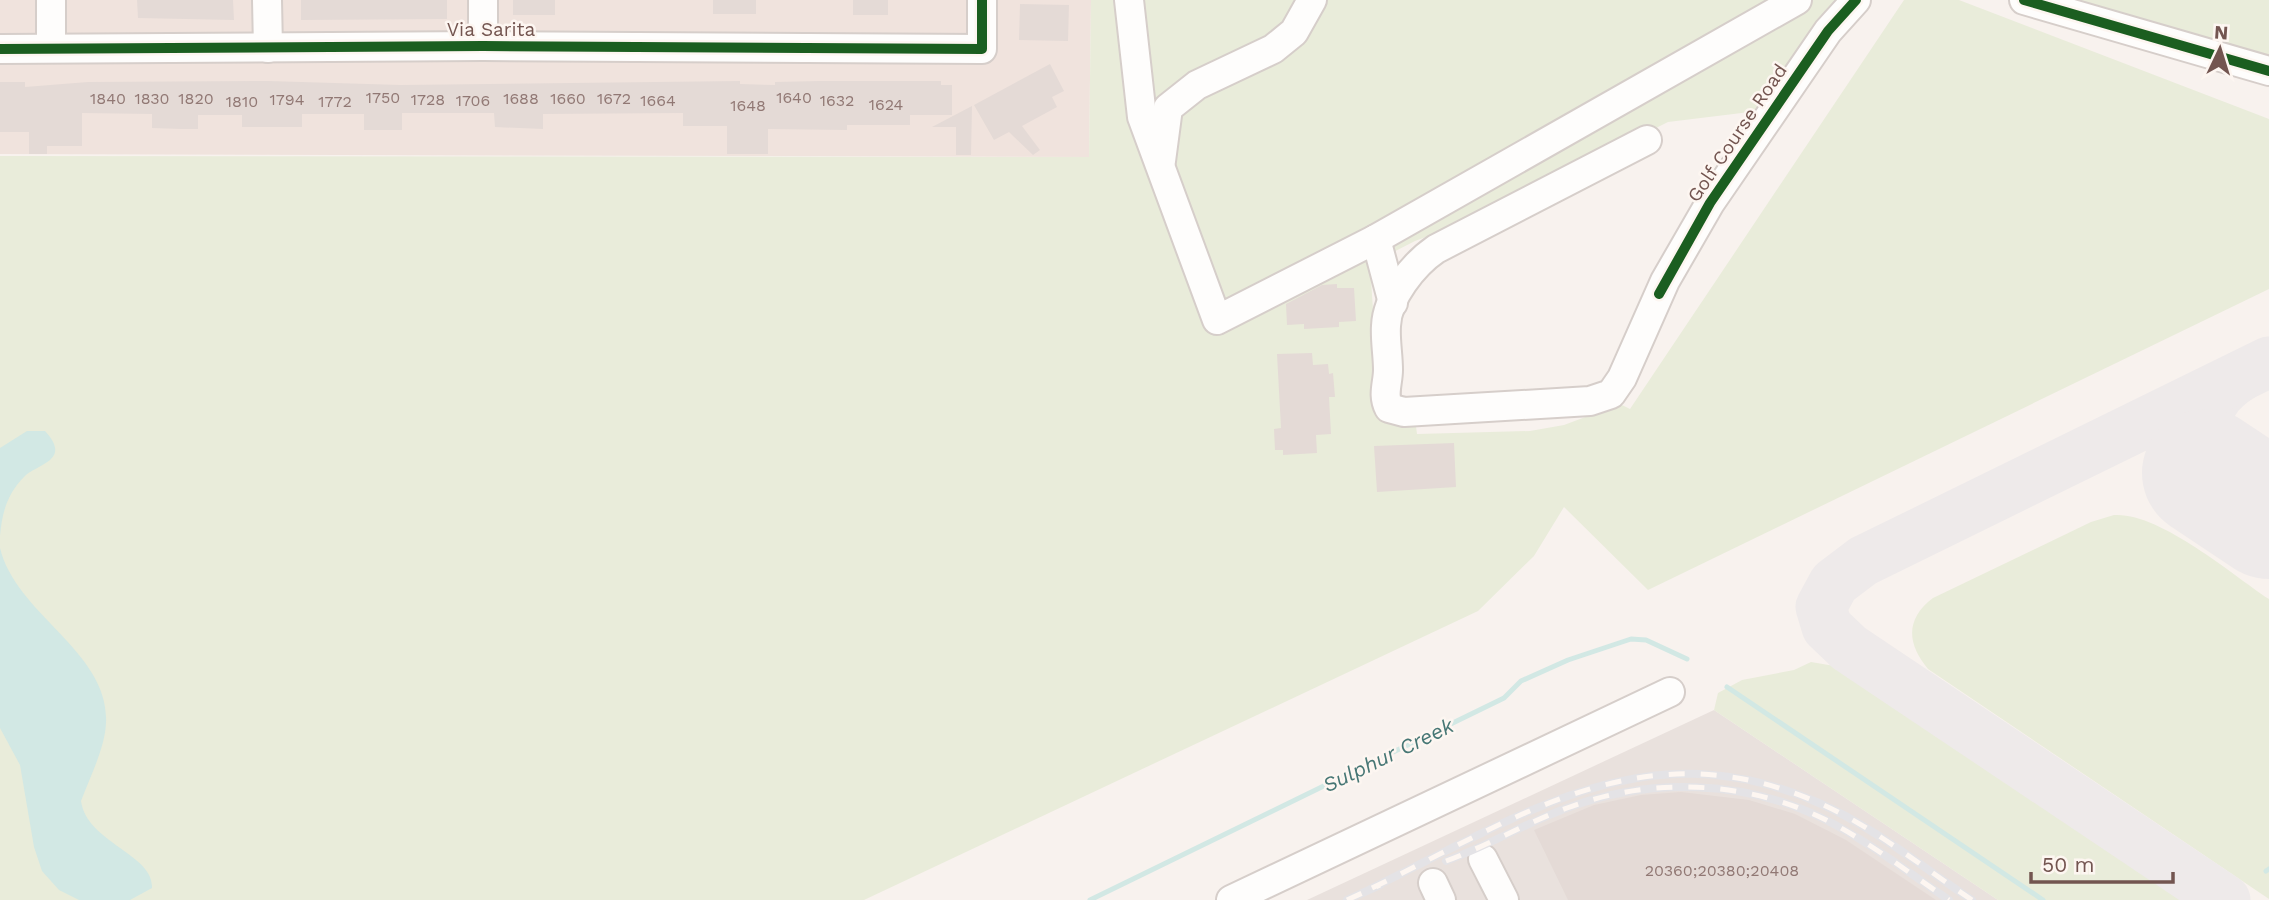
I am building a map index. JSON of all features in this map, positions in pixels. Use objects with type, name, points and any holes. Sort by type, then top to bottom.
[{"type":"street","points":[[51,0],[51,48]]},
{"type":"street","points":[[267,0],[268,48]]},
{"type":"street","points":[[483,0],[483,46]]},
{"type":"street","name":"Via Sarita","points":[[0,49],[483,46],[982,49],[982,0]]},
{"type":"street","points":[[1129,0],[1142,117],[1217,320],[1376,239],[1797,0]]},
{"type":"street","points":[[1160,164],[1168,108],[1197,85],[1273,49],[1294,32],[1312,0]]},
{"type":"street","name":"Golf Course Road","points":[[1393,303],[1385,324],[1388,376],[1385,395],[1389,408],[1404,411],[1604,398],[1622,378],[1659,294],[1710,203],[1828,31],[1856,0]]},
{"type":"street","points":[[2024,0],[2269,71]]},
{"type":"street","points":[[1393,303],[1416,266],[1436,248],[1647,140]]},
{"type":"street","points":[[1376,239],[1393,303]]},
{"type":"street","points":[[1231,900],[1670,692]]},
{"type":"street","points":[[1483,859],[1504,900]]},
{"type":"shaded area","points":[[0,0],[1091,0],[1089,157],[0,154]]},
{"type":"shaded area","points":[[1714,710],[1998,900],[1307,900]]},
{"type":"green space","points":[[1091,0],[1839,0],[1758,111],[1668,122],[1474,219],[1415,241],[1370,264],[1377,371],[1370,400],[1376,410],[1415,419],[1417,434],[1530,431],[1564,425],[1620,404],[1630,409],[1904,0],[1959,0],[2269,119],[2269,289],[1648,590],[1564,507],[1534,556],[1478,611],[864,900],[0,900],[0,156],[1089,157]]},
{"type":"green space","points":[[2063,0],[2269,0],[2269,59]]},
{"type":"green space","points":[[2114,515],[2152,523],[2173,533],[2269,599],[2269,899],[1928,669],[1916,650],[1912,632],[1914,623],[1917,614],[1933,598],[2091,522]]},
{"type":"green space","points":[[1811,662],[1846,668],[2190,900],[1998,900],[1714,710],[1718,693],[1742,680],[1794,670]]},
{"type":"water","points":[[27,431],[45,431],[53,441],[54,455],[24,477],[13,490],[4,512],[0,536],[0,448]]},
{"type":"water","points":[[0,548],[9,572],[24,594],[78,654],[93,675],[103,698],[106,723],[103,742],[81,801],[95,828],[143,866],[150,876],[152,888],[130,900],[79,900],[59,890],[42,871],[34,847],[20,765],[0,728]]},
{"type":"building","points":[[137,0],[233,0],[234,20],[138,18]]},
{"type":"building","points":[[301,0],[447,0],[447,19],[301,20]]},
{"type":"building","points":[[513,0],[555,0],[555,15],[513,15]]},
{"type":"building","points":[[713,0],[756,0],[756,14],[713,14]]},
{"type":"building","points":[[853,0],[888,0],[888,15],[853,15]]},
{"type":"building","points":[[1020,4],[1069,5],[1068,41],[1019,40]]},
{"type":"building","points":[[1050,64],[1064,91],[1052,97],[1057,107],[1022,126],[1040,150],[1033,155],[1009,132],[994,140],[974,105]]},
{"type":"building","points":[[268,81],[401,85],[740,81],[740,84],[775,85],[775,82],[941,81],[941,85],[952,85],[952,115],[910,115],[910,125],[847,125],[847,130],[768,129],[768,154],[727,154],[727,126],[683,126],[683,113],[543,114],[543,129],[495,127],[494,113],[402,113],[402,130],[364,130],[364,114],[302,114],[302,127],[242,127],[242,115],[198,115],[198,129],[181,129],[152,128],[152,114],[82,113],[82,146],[47,146],[47,154],[29,154],[29,132],[0,132],[0,82],[25,82],[25,87],[88,82]]},
{"type":"building","points":[[972,106],[971,155],[956,155],[956,127],[932,127]]},
{"type":"building","points":[[1337,284],[1337,288],[1354,288],[1356,321],[1339,322],[1339,327],[1304,329],[1304,324],[1287,325],[1286,304],[1322,285]]},
{"type":"building","points":[[1312,353],[1313,365],[1328,364],[1329,374],[1333,373],[1335,397],[1329,397],[1331,434],[1316,435],[1317,453],[1283,455],[1283,450],[1275,450],[1274,429],[1281,428],[1277,354]]},
{"type":"building","points":[[1454,443],[1456,487],[1377,492],[1374,446]]},
{"type":"building","points":[[1681,792],[1749,800],[1795,814],[1846,840],[1936,900],[1568,900],[1534,830],[1594,805],[1641,795]]},
{"type":"waterway","name":"Sulphur Creek","points":[[1090,900],[1504,698],[1521,681],[1568,660],[1631,639],[1646,640],[1687,659]]},
{"type":"waterway","name":"Sulphur Creek","points":[[1727,687],[2043,900]]},
{"type":"taxiway","points":[[2225,900],[1849,648],[1827,627],[1821,607],[1834,583],[1863,561],[2269,362]]},
{"type":"taxiway","points":[[2235,493],[2216,461],[2207,431],[2213,403],[2224,389],[2241,376]]},
{"type":"runway","points":[[2206,473],[2269,515]]},
{"type":"railway","points":[[1372,888],[1481,833],[1534,809],[1588,790],[1642,777],[1698,774],[1757,782],[1819,803],[1878,836],[1972,900]]},
{"type":"railway","points":[[1446,861],[1552,814],[1599,798],[1631,791],[1697,787],[1762,796],[1824,819],[1872,847],[1949,900]]},
{"type":"railway","points":[[1347,900],[1380,885]]},
{"type":"cycle path","points":[[0,49],[483,46],[982,49],[982,0]]},
{"type":"cycle path","points":[[1659,294],[1710,203],[1828,31],[1856,0]]},
{"type":"cycle path","points":[[2024,0],[2269,71]]}]
